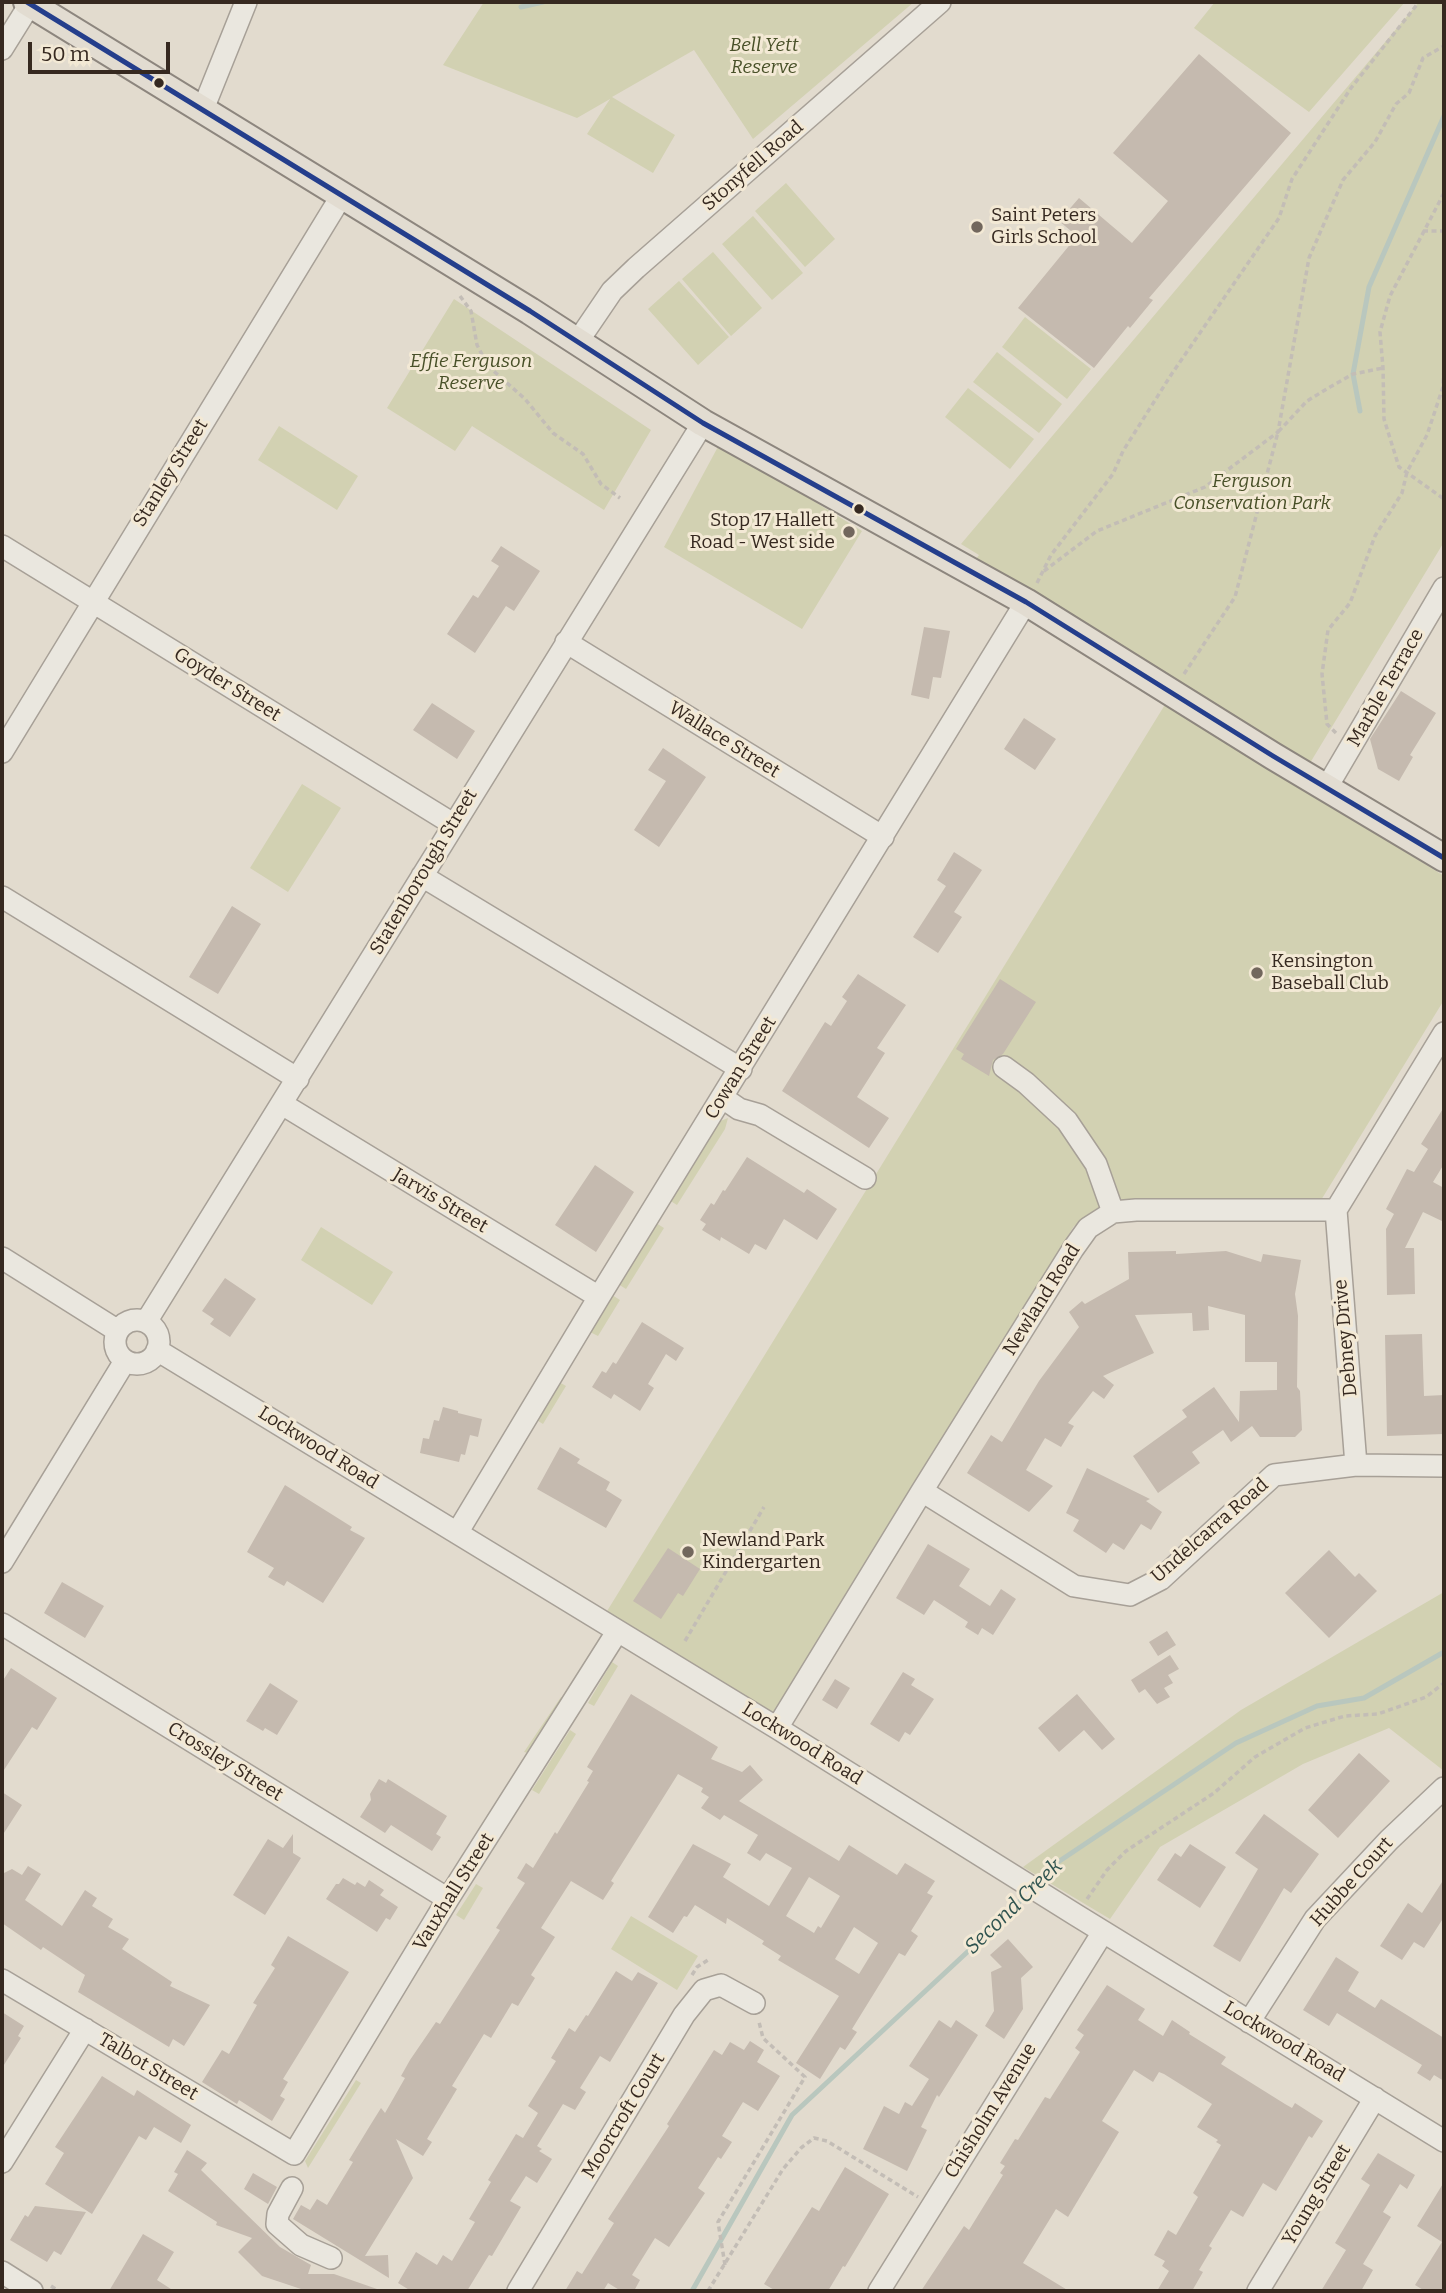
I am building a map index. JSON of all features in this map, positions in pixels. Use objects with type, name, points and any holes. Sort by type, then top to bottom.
[{"type":"main road","points":[[28,3],[57,9],[203,109],[578,341],[704,424],[1026,603],[1444,858]]},
{"type":"street","points":[[203,109],[246,2]]},
{"type":"street","name":"Stonyfell Road","points":[[578,341],[612,291],[636,268],[940,2]]},
{"type":"street","points":[[2,49],[28,3]]},
{"type":"street","name":"Stanley Street","points":[[2,752],[342,195]]},
{"type":"street","name":"Statenborough Street","points":[[146,1322],[566,642],[704,424]]},
{"type":"street","name":"Goyder Street","points":[[2,546],[453,824]]},
{"type":"street","name":"Marble Terrace","points":[[1327,787],[1444,588]]},
{"type":"street","name":"Cowan Street","points":[[457,1533],[1026,603]]},
{"type":"street","name":"Wallace Street","points":[[566,642],[883,837]]},
{"type":"street","points":[[422,876],[741,1069]]},
{"type":"street","points":[[2,897],[298,1079]]},
{"type":"street","points":[[1004,1067],[1026,1083],[1067,1121],[1096,1164],[1113,1212],[1336,1210],[1444,1033]]},
{"type":"street","points":[[723,1098],[739,1109],[760,1115],[865,1178]]},
{"type":"street","name":"Jarvis Street","points":[[282,1104],[599,1297]]},
{"type":"street","name":"Debney Drive","points":[[1336,1210],[1356,1465]]},
{"type":"street","name":"Newland Road","points":[[777,1728],[1073,1249],[1088,1228],[1113,1212]]},
{"type":"street","points":[[2,1258],[118,1331]]},
{"type":"street","points":[[128,1322],[146,1322],[156,1331],[157,1350],[143,1363],[125,1361],[115,1344],[118,1331],[128,1322]]},
{"type":"street","name":"Lockwood Road","points":[[157,1350],[777,1728],[1444,2141]]},
{"type":"street","points":[[2,1562],[125,1361]]},
{"type":"street","name":"Undelcarra Road","points":[[922,1491],[1074,1586],[1130,1595],[1161,1579],[1274,1475],[1356,1465],[1444,1466]]},
{"type":"street","name":"Crossley Street","points":[[2,1624],[448,1899]]},
{"type":"street","name":"Vauxhall Street","points":[[294,2154],[448,1899],[617,1632]]},
{"type":"street","name":"Hubbe Court","points":[[1250,2022],[1315,1919],[1389,1840],[1444,1788]]},
{"type":"street","name":"Chisholm Avenue","points":[[879,2291],[1103,1932]]},
{"type":"street","name":"Talbot Street","points":[[2,1979],[294,2154]]},
{"type":"street","name":"Moorcroft Court","points":[[518,2291],[684,2015],[704,1990],[721,1984],[754,2003]]},
{"type":"street","points":[[2,2162],[85,2029]]},
{"type":"street","name":"Young Street","points":[[1258,2291],[1376,2098]]},
{"type":"street","points":[[292,2188],[278,2214],[278,2224],[301,2245],[331,2258]]},
{"type":"street","points":[[2,2272],[32,2291]]},
{"type":"path","points":[[1026,603],[1051,555],[1113,474],[1123,451],[1171,375],[1279,218],[1292,179],[1351,88],[1419,2]]},
{"type":"path","points":[[1171,693],[1235,597],[1278,432],[1309,258],[1343,180],[1375,142],[1396,104],[1409,93],[1423,58],[1444,46]]},
{"type":"path","points":[[1444,192],[1390,296],[1380,332],[1384,419],[1399,467],[1444,499]]},
{"type":"path","points":[[1423,231],[1444,231]]},
{"type":"path","points":[[460,296],[471,311],[477,345],[488,366],[525,400],[553,433],[583,454],[601,484],[621,498]]},
{"type":"path","points":[[1042,573],[1097,531],[1205,487],[1278,432],[1307,401],[1330,387],[1353,374],[1383,368]]},
{"type":"path","points":[[1350,749],[1327,724],[1322,674],[1328,630],[1350,603],[1375,537],[1402,493],[1407,472],[1427,435],[1443,387],[1444,368]]},
{"type":"path","points":[[685,1641],[764,1507]]},
{"type":"path","points":[[1076,1915],[1107,1870],[1126,1852],[1214,1793],[1255,1758],[1305,1728],[1345,1716],[1378,1714],[1426,1697],[1444,1683]]},
{"type":"path","points":[[725,2266],[718,2222],[805,2077],[763,2038],[754,2003]]},
{"type":"path","points":[[708,2291],[783,2169],[801,2148],[814,2138],[827,2141],[932,2205]]},
{"type":"green space","name":"Bell Yett Reserve","points":[[484,2],[914,2],[753,139],[694,50],[612,97],[675,135],[653,173],[587,134],[610,99],[577,118],[443,65]]},
{"type":"green space","points":[[1215,2],[1405,2],[1309,112],[1194,28]]},
{"type":"green space","name":"Ferguson Conservation Park","points":[[1419,2],[1444,2],[1444,542],[1310,763],[972,564],[979,555],[961,544]]},
{"type":"green space","points":[[786,183],[835,239],[805,267],[755,211]]},
{"type":"green space","points":[[753,216],[803,273],[772,300],[722,244]]},
{"type":"green space","points":[[713,252],[762,308],[731,336],[682,279]]},
{"type":"green space","points":[[679,281],[729,337],[698,365],[648,309]]},
{"type":"green space","name":"Effie Ferguson Reserve","points":[[454,299],[651,430],[604,510],[472,426],[455,451],[387,408]]},
{"type":"green space","points":[[1025,317],[1091,369],[1067,399],[1002,347]]},
{"type":"green space","points":[[997,352],[1062,404],[1039,433],[973,382]]},
{"type":"green space","points":[[968,388],[1034,439],[1010,469],[945,417]]},
{"type":"green space","points":[[279,426],[358,476],[337,510],[258,460]]},
{"type":"green space","points":[[720,443],[862,531],[802,629],[664,547]]},
{"type":"green space","points":[[1166,703],[1444,876],[1444,1000],[1318,1205],[1125,1200],[1074,1226],[773,1718],[604,1616]]},
{"type":"green space","points":[[302,784],[341,808],[288,892],[250,868]]},
{"type":"green space","points":[[728,1118],[725,1129],[677,1205],[669,1200],[718,1122]]},
{"type":"green space","points":[[656,1223],[664,1228],[626,1289],[618,1284]]},
{"type":"green space","points":[[321,1227],[393,1272],[372,1305],[301,1260]]},
{"type":"green space","points":[[612,1295],[620,1300],[598,1336],[590,1332]]},
{"type":"green space","points":[[559,1382],[566,1386],[543,1424],[535,1419]]},
{"type":"green space","points":[[1444,1592],[1444,1771],[1389,1728],[1303,1764],[1160,1847],[1110,1919],[1023,1867],[1241,1710]]},
{"type":"green space","points":[[612,1662],[618,1666],[594,1706],[588,1703]]},
{"type":"green space","points":[[561,1697],[566,1700],[532,1754],[524,1752]]},
{"type":"green space","points":[[570,1730],[576,1734],[539,1794],[532,1790]]},
{"type":"green space","points":[[476,1884],[483,1888],[464,1920],[456,1915]]},
{"type":"green space","points":[[631,1916],[698,1956],[677,1990],[611,1949]]},
{"type":"green space","points":[[356,2080],[361,2083],[308,2168],[305,2161]]},
{"type":"building","points":[[1199,54],[1291,133],[1149,298],[1153,300],[1094,368],[1018,308],[1077,236],[1059,221],[1079,198],[1132,243],[1168,201],[1113,153]]},
{"type":"building","points":[[501,546],[540,571],[514,611],[506,606],[475,653],[447,634],[473,595],[478,598],[499,566],[491,561]]},
{"type":"building","points":[[924,627],[950,631],[941,678],[933,677],[929,699],[911,695]]},
{"type":"building","points":[[1401,691],[1436,713],[1410,755],[1413,757],[1399,781],[1378,769],[1370,739]]},
{"type":"building","points":[[432,703],[475,731],[457,759],[413,730]]},
{"type":"building","points":[[1024,718],[1056,739],[1035,770],[1004,749]]},
{"type":"building","points":[[663,748],[706,777],[659,847],[634,830],[666,781],[648,770]]},
{"type":"building","points":[[954,852],[982,870],[954,912],[962,917],[938,953],[913,937],[946,886],[937,880]]},
{"type":"building","points":[[232,906],[261,924],[218,994],[189,977]]},
{"type":"building","points":[[858,974],[906,1005],[877,1048],[885,1053],[857,1097],[889,1118],[869,1148],[782,1091],[825,1022],[831,1026],[847,1001],[842,997]]},
{"type":"building","points":[[1000,979],[1036,1002],[1003,1054],[993,1060],[989,1076],[961,1059],[964,1054],[956,1049]]},
{"type":"building","points":[[1444,1107],[1444,1164],[1433,1182],[1444,1188],[1444,1222],[1423,1212],[1405,1248],[1414,1248],[1415,1294],[1387,1295],[1386,1229],[1394,1214],[1386,1209],[1407,1169],[1414,1172],[1428,1149],[1421,1144]]},
{"type":"building","points":[[747,1157],[804,1193],[807,1189],[837,1209],[817,1240],[784,1219],[766,1250],[755,1244],[749,1254],[721,1237],[720,1241],[702,1230],[706,1224],[700,1220],[711,1203],[714,1205],[723,1190],[725,1191]]},
{"type":"building","points":[[595,1165],[634,1192],[596,1252],[555,1225]]},
{"type":"building","points":[[1176,1251],[1176,1254],[1226,1251],[1261,1262],[1263,1254],[1301,1260],[1295,1294],[1298,1316],[1297,1387],[1300,1391],[1302,1430],[1295,1437],[1260,1437],[1252,1426],[1231,1442],[1223,1430],[1192,1452],[1200,1463],[1158,1493],[1133,1456],[1187,1417],[1182,1410],[1214,1387],[1239,1422],[1240,1391],[1277,1390],[1277,1362],[1245,1362],[1245,1315],[1208,1306],[1209,1330],[1193,1331],[1192,1313],[1135,1315],[1154,1353],[1103,1376],[1114,1385],[1104,1399],[1093,1391],[1068,1423],[1074,1426],[1061,1447],[1045,1438],[1026,1470],[1053,1486],[1029,1512],[967,1473],[991,1435],[1002,1442],[1039,1381],[1079,1327],[1069,1312],[1082,1301],[1085,1304],[1129,1279],[1128,1252]]},
{"type":"building","points":[[225,1278],[256,1299],[230,1337],[210,1324],[214,1319],[202,1311]]},
{"type":"building","points":[[642,1322],[684,1348],[676,1361],[666,1354],[648,1384],[654,1388],[640,1411],[614,1394],[611,1399],[592,1387],[602,1371],[606,1373],[613,1362],[616,1364]]},
{"type":"building","points":[[1422,1334],[1424,1396],[1444,1395],[1444,1434],[1387,1436],[1385,1335]]},
{"type":"building","points":[[443,1407],[482,1419],[478,1437],[470,1435],[465,1455],[461,1454],[459,1462],[420,1453],[423,1438],[429,1439],[434,1420],[439,1421]]},
{"type":"building","points":[[560,1447],[580,1459],[577,1463],[610,1482],[606,1490],[622,1500],[606,1528],[537,1489]]},
{"type":"building","points":[[1087,1468],[1150,1499],[1146,1501],[1162,1512],[1151,1530],[1141,1524],[1124,1550],[1113,1543],[1106,1553],[1073,1531],[1079,1520],[1066,1513]]},
{"type":"building","points":[[285,1485],[365,1538],[323,1603],[287,1581],[284,1586],[268,1577],[274,1568],[247,1552]]},
{"type":"building","points":[[928,1544],[970,1569],[959,1586],[990,1606],[1001,1589],[1016,1599],[993,1635],[982,1628],[978,1635],[965,1627],[968,1622],[934,1600],[924,1615],[896,1598]]},
{"type":"building","points":[[668,1548],[700,1569],[683,1596],[678,1593],[661,1619],[633,1601]]},
{"type":"building","points":[[1329,1550],[1355,1577],[1359,1573],[1377,1591],[1329,1638],[1285,1593]]},
{"type":"building","points":[[62,1582],[104,1606],[85,1638],[44,1613]]},
{"type":"building","points":[[1167,1631],[1176,1645],[1158,1656],[1149,1642]]},
{"type":"building","points":[[1170,1655],[1179,1669],[1168,1675],[1173,1683],[1164,1688],[1170,1697],[1157,1704],[1145,1689],[1139,1693],[1131,1680]]},
{"type":"building","points":[[11,1668],[57,1698],[37,1730],[32,1727],[2,1773],[2,1682]]},
{"type":"building","points":[[903,1672],[915,1679],[911,1685],[934,1699],[910,1735],[905,1732],[899,1742],[870,1724]]},
{"type":"building","points":[[835,1679],[850,1688],[837,1709],[822,1700]]},
{"type":"building","points":[[270,1683],[298,1701],[277,1735],[265,1728],[263,1731],[246,1721]]},
{"type":"building","points":[[631,1694],[718,1747],[711,1759],[742,1772],[750,1765],[763,1780],[739,1801],[839,1861],[849,1845],[897,1875],[905,1863],[935,1881],[927,1893],[933,1896],[911,1931],[918,1936],[905,1956],[899,1953],[852,2029],[857,2032],[845,2050],[840,2047],[820,2079],[796,2063],[839,1996],[778,1960],[781,1956],[762,1944],[764,1941],[727,1918],[726,1924],[695,1905],[673,1933],[648,1917],[693,1844],[731,1864],[723,1877],[769,1906],[792,1868],[766,1853],[760,1861],[747,1853],[758,1835],[724,1815],[720,1820],[701,1808],[709,1797],[701,1792],[703,1788],[678,1774],[611,1881],[614,1883],[603,1900],[571,1881],[541,1928],[555,1937],[531,1975],[535,1978],[518,2006],[512,2003],[491,2038],[484,2034],[452,2086],[457,2089],[427,2139],[432,2142],[423,2156],[396,2139],[413,2178],[365,2256],[388,2255],[389,2278],[293,2219],[301,2205],[310,2210],[317,2199],[327,2205],[353,2162],[349,2160],[381,2108],[385,2113],[405,2078],[401,2076],[410,2060],[436,2022],[440,2024],[500,1930],[496,1928],[525,1883],[517,1878],[526,1863],[533,1868],[589,1782],[587,1781],[593,1771],[587,1767]],"holes":[[[809,1877],[840,1896],[821,1928],[818,1926],[814,1933],[786,1916]],[[854,1927],[878,1943],[859,1974],[835,1959]]]},
{"type":"building","points":[[1077,1694],[1115,1739],[1102,1750],[1084,1730],[1059,1752],[1038,1728]]},
{"type":"building","points":[[1359,1753],[1390,1781],[1338,1838],[1308,1810]]},
{"type":"building","points":[[379,1779],[386,1783],[388,1779],[447,1816],[436,1834],[441,1837],[432,1851],[391,1825],[385,1833],[360,1817],[371,1800],[370,1794]]},
{"type":"building","points":[[2,1792],[22,1805],[2,1836]]},
{"type":"building","points":[[1264,1814],[1319,1854],[1291,1893],[1284,1888],[1240,1962],[1213,1946],[1258,1869],[1235,1853]]},
{"type":"building","points":[[293,1834],[293,1853],[301,1858],[265,1915],[233,1895],[268,1839],[283,1848]]},
{"type":"building","points":[[1190,1844],[1226,1867],[1200,1908],[1157,1880],[1175,1853],[1181,1857]]},
{"type":"building","points":[[28,1866],[41,1874],[25,1900],[62,1926],[85,1890],[97,1898],[92,1906],[113,1919],[108,1927],[129,1939],[122,1949],[172,1982],[170,1986],[210,2005],[184,2046],[173,2039],[169,2047],[78,1992],[85,1975],[43,1947],[41,1950],[2,1923],[2,1874],[12,1869],[22,1875]]},
{"type":"building","points":[[343,1878],[365,1887],[369,1880],[384,1890],[380,1895],[398,1907],[390,1920],[386,1918],[377,1932],[326,1899]]},
{"type":"building","points":[[1444,1879],[1444,1917],[1424,1948],[1414,1942],[1402,1960],[1380,1946],[1408,1903],[1422,1913]]},
{"type":"building","points":[[288,1936],[349,1972],[283,2079],[288,2082],[280,2096],[285,2099],[272,2121],[239,2100],[237,2104],[202,2082],[222,2050],[229,2054],[257,2005],[253,2003],[275,1968],[271,1965]]},
{"type":"building","points":[[1008,1939],[1033,1967],[1021,1978],[1023,2009],[1004,2039],[985,2026],[994,2011],[991,1972],[1002,1967],[990,1955]]},
{"type":"building","points":[[1336,1957],[1359,1972],[1348,1991],[1375,2008],[1381,1999],[1444,2038],[1444,2081],[1434,2075],[1430,2081],[1417,2073],[1422,2065],[1337,2013],[1329,2026],[1303,2010]]},
{"type":"building","points":[[616,1971],[632,1981],[638,1972],[658,1983],[610,2062],[600,2056],[580,2088],[586,2092],[575,2110],[563,2104],[537,2146],[542,2149],[539,2151],[552,2159],[537,2183],[526,2176],[510,2201],[521,2207],[492,2256],[489,2255],[467,2291],[411,2291],[398,2283],[416,2252],[437,2265],[443,2255],[452,2261],[475,2222],[469,2219],[491,2182],[488,2180],[516,2134],[523,2138],[538,2113],[528,2106],[556,2061],[551,2058],[569,2028],[575,2032],[586,2015],[588,2016]]},
{"type":"building","points":[[1107,1985],[1145,2009],[1138,2020],[1163,2036],[1172,2020],[1226,2057],[1221,2064],[1292,2108],[1295,2103],[1323,2121],[1312,2138],[1309,2136],[1276,2191],[1263,2183],[1243,2217],[1231,2210],[1209,2246],[1212,2248],[1199,2270],[1203,2272],[1192,2291],[1157,2291],[1169,2271],[1162,2266],[1165,2261],[1154,2255],[1168,2230],[1176,2235],[1198,2197],[1193,2193],[1221,2145],[1216,2142],[1218,2140],[1197,2127],[1212,2104],[1164,2074],[1159,2072],[1153,2082],[1134,2070],[1102,2121],[1119,2132],[1068,2217],[1056,2209],[1023,2263],[1069,2291],[921,2291],[964,2226],[969,2230],[1003,2175],[1000,2173],[1005,2166],[1000,2163],[1045,2097],[1050,2099],[1080,2052],[1075,2048],[1084,2035],[1077,2030]]},
{"type":"building","points":[[2,2012],[24,2026],[18,2036],[21,2038],[2,2068]]},
{"type":"building","points":[[939,2020],[951,2028],[956,2020],[978,2035],[939,2097],[937,2095],[921,2127],[927,2130],[907,2171],[863,2149],[884,2106],[899,2114],[905,2102],[912,2106],[929,2079],[909,2066]]},
{"type":"building","points":[[750,2041],[764,2050],[757,2062],[780,2076],[758,2111],[743,2102],[722,2136],[732,2142],[721,2159],[718,2157],[698,2188],[705,2193],[669,2247],[655,2238],[632,2275],[640,2280],[634,2291],[621,2291],[608,2283],[603,2291],[565,2291],[577,2271],[582,2274],[614,2223],[608,2219],[669,2126],[667,2124],[714,2050],[722,2055],[730,2042],[744,2050]]},
{"type":"building","points":[[102,2076],[134,2096],[137,2090],[191,2125],[181,2143],[154,2127],[146,2140],[139,2136],[92,2214],[45,2184],[64,2153],[55,2147]]},
{"type":"building","points":[[187,2150],[207,2163],[201,2170],[280,2247],[311,2265],[308,2274],[334,2274],[377,2289],[376,2291],[307,2291],[262,2276],[238,2252],[252,2238],[216,2225],[217,2222],[168,2191],[178,2174],[174,2172]]},
{"type":"building","points":[[1378,2153],[1415,2175],[1407,2189],[1400,2184],[1383,2212],[1391,2217],[1363,2264],[1373,2270],[1361,2291],[1321,2291],[1346,2250],[1335,2243],[1370,2185],[1361,2179]]},
{"type":"building","points":[[845,2167],[889,2194],[845,2267],[843,2266],[828,2291],[776,2291],[764,2284],[812,2207],[819,2211]]},
{"type":"building","points":[[253,2173],[277,2187],[268,2204],[244,2189]]},
{"type":"building","points":[[1444,2182],[1444,2291],[1425,2291],[1415,2285],[1442,2242],[1417,2226]]},
{"type":"building","points":[[35,2206],[86,2212],[61,2255],[54,2251],[47,2262],[10,2240],[25,2215],[28,2217]]},
{"type":"building","points":[[143,2234],[174,2252],[157,2280],[174,2291],[109,2291]]},
{"type":"waterway","points":[[521,7],[543,2]]},
{"type":"waterway","points":[[1360,411],[1353,374],[1369,287],[1444,116]]},
{"type":"waterway","name":"Second Creek","points":[[1037,1883],[1058,1862],[1236,1743],[1317,1706],[1364,1698],[1444,1652]]},
{"type":"waterway","name":"Second Creek","points":[[692,2291],[792,2115],[1028,1893]]},
{"type":"transit line","points":[[27,2],[530,311],[703,423],[1026,602],[1273,756],[1444,858]]},
{"type":"place","name":"Saint Peters Girls School","points":[[977,227]]},
{"type":"place","name":"Stop 17 Hallett Road - West side","points":[[849,532]]},
{"type":"place","name":"Kensington Baseball Club","points":[[1257,973]]},
{"type":"place","name":"Newland Park Kindergarten","points":[[688,1552]]}]
